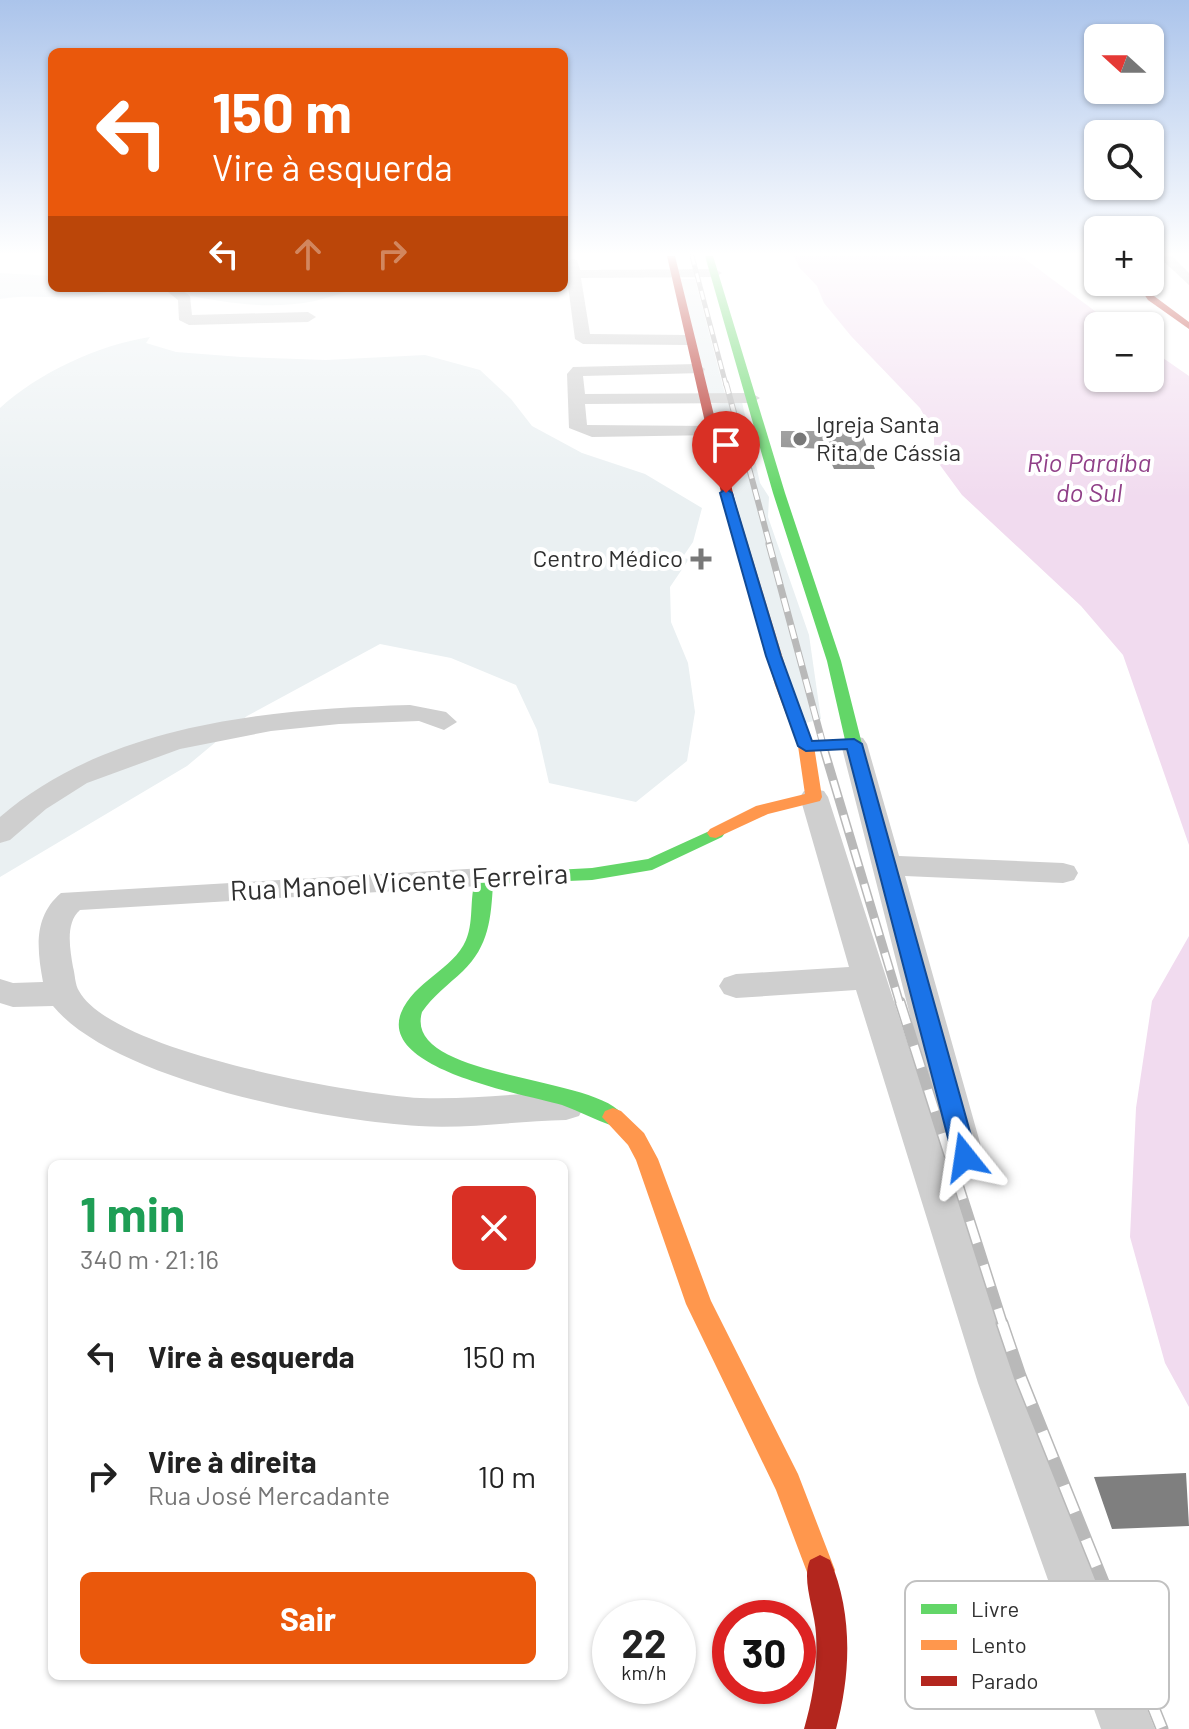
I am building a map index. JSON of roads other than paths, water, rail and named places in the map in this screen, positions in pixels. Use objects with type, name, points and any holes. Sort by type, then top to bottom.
[{"type":"main road","points":[[687,337],[755,596],[806,746],[814,797]]},
{"type":"main road","points":[[733,337],[789,526],[832,646],[854,744],[806,746]]},
{"type":"main road","name":"Rua Manoel Vicente Ferreira","points":[[484,878],[592,874],[652,864],[762,810],[814,797]]},
{"type":"main road","points":[[484,878],[473,948],[458,967],[415,1004],[409,1022],[411,1037],[427,1053],[453,1067],[532,1085],[596,1106],[635,1136],[649,1161],[700,1307],[810,1540],[828,1599],[833,1663],[820,1729]]},
{"type":"street","points":[[583,337],[688,340]]},
{"type":"street","points":[[697,369],[584,370],[575,374],[578,428],[592,432],[710,431]]},
{"type":"street","points":[[578,399],[751,398]]},
{"type":"street","points":[[0,834],[54,792],[103,765],[203,735],[284,720],[349,716],[427,714],[444,722]]},
{"type":"street","points":[[854,744],[965,1157]]},
{"type":"street","points":[[814,797],[956,1249],[1069,1581]]},
{"type":"street","points":[[885,865],[1063,873]]},
{"type":"street","name":"Rua Manoel Vicente Ferreira","points":[[62,994],[54,943],[58,914],[72,900],[484,878]]},
{"type":"street","points":[[736,986],[869,977]]},
{"type":"street","points":[[0,991],[13,995],[62,994],[84,1019],[122,1040],[177,1062],[261,1085],[419,1112],[596,1106]]},
{"type":"street","points":[[1120,1709],[1128,1729]]},
{"type":"water","name":"Rio Paraíba do Sul","points":[[852,337],[1084,337],[1084,392],[1164,392],[1164,359],[1189,376],[1189,845],[1123,655],[1081,606],[962,495],[934,457],[934,434],[920,408]]},
{"type":"water","points":[[1189,936],[1189,1407],[1165,1363],[1130,1237],[1136,1108],[1152,1001]]},
{"type":"railway","points":[[713,337],[726,385]]},
{"type":"railway","points":[[726,383],[770,546]]},
{"type":"railway","points":[[769,544],[824,748]]},
{"type":"railway","points":[[823,746],[900,1004]]},
{"type":"railway","points":[[900,1002],[1003,1325]]},
{"type":"railway","points":[[1002,1323],[1020,1376],[1102,1581]]},
{"type":"railway","points":[[1154,1709],[1162,1729]]},
{"type":"place","name":"Igreja Santa Rita de Cássia","points":[[800,439]]},
{"type":"place","name":"Centro Médico","points":[[701,559]]}]
